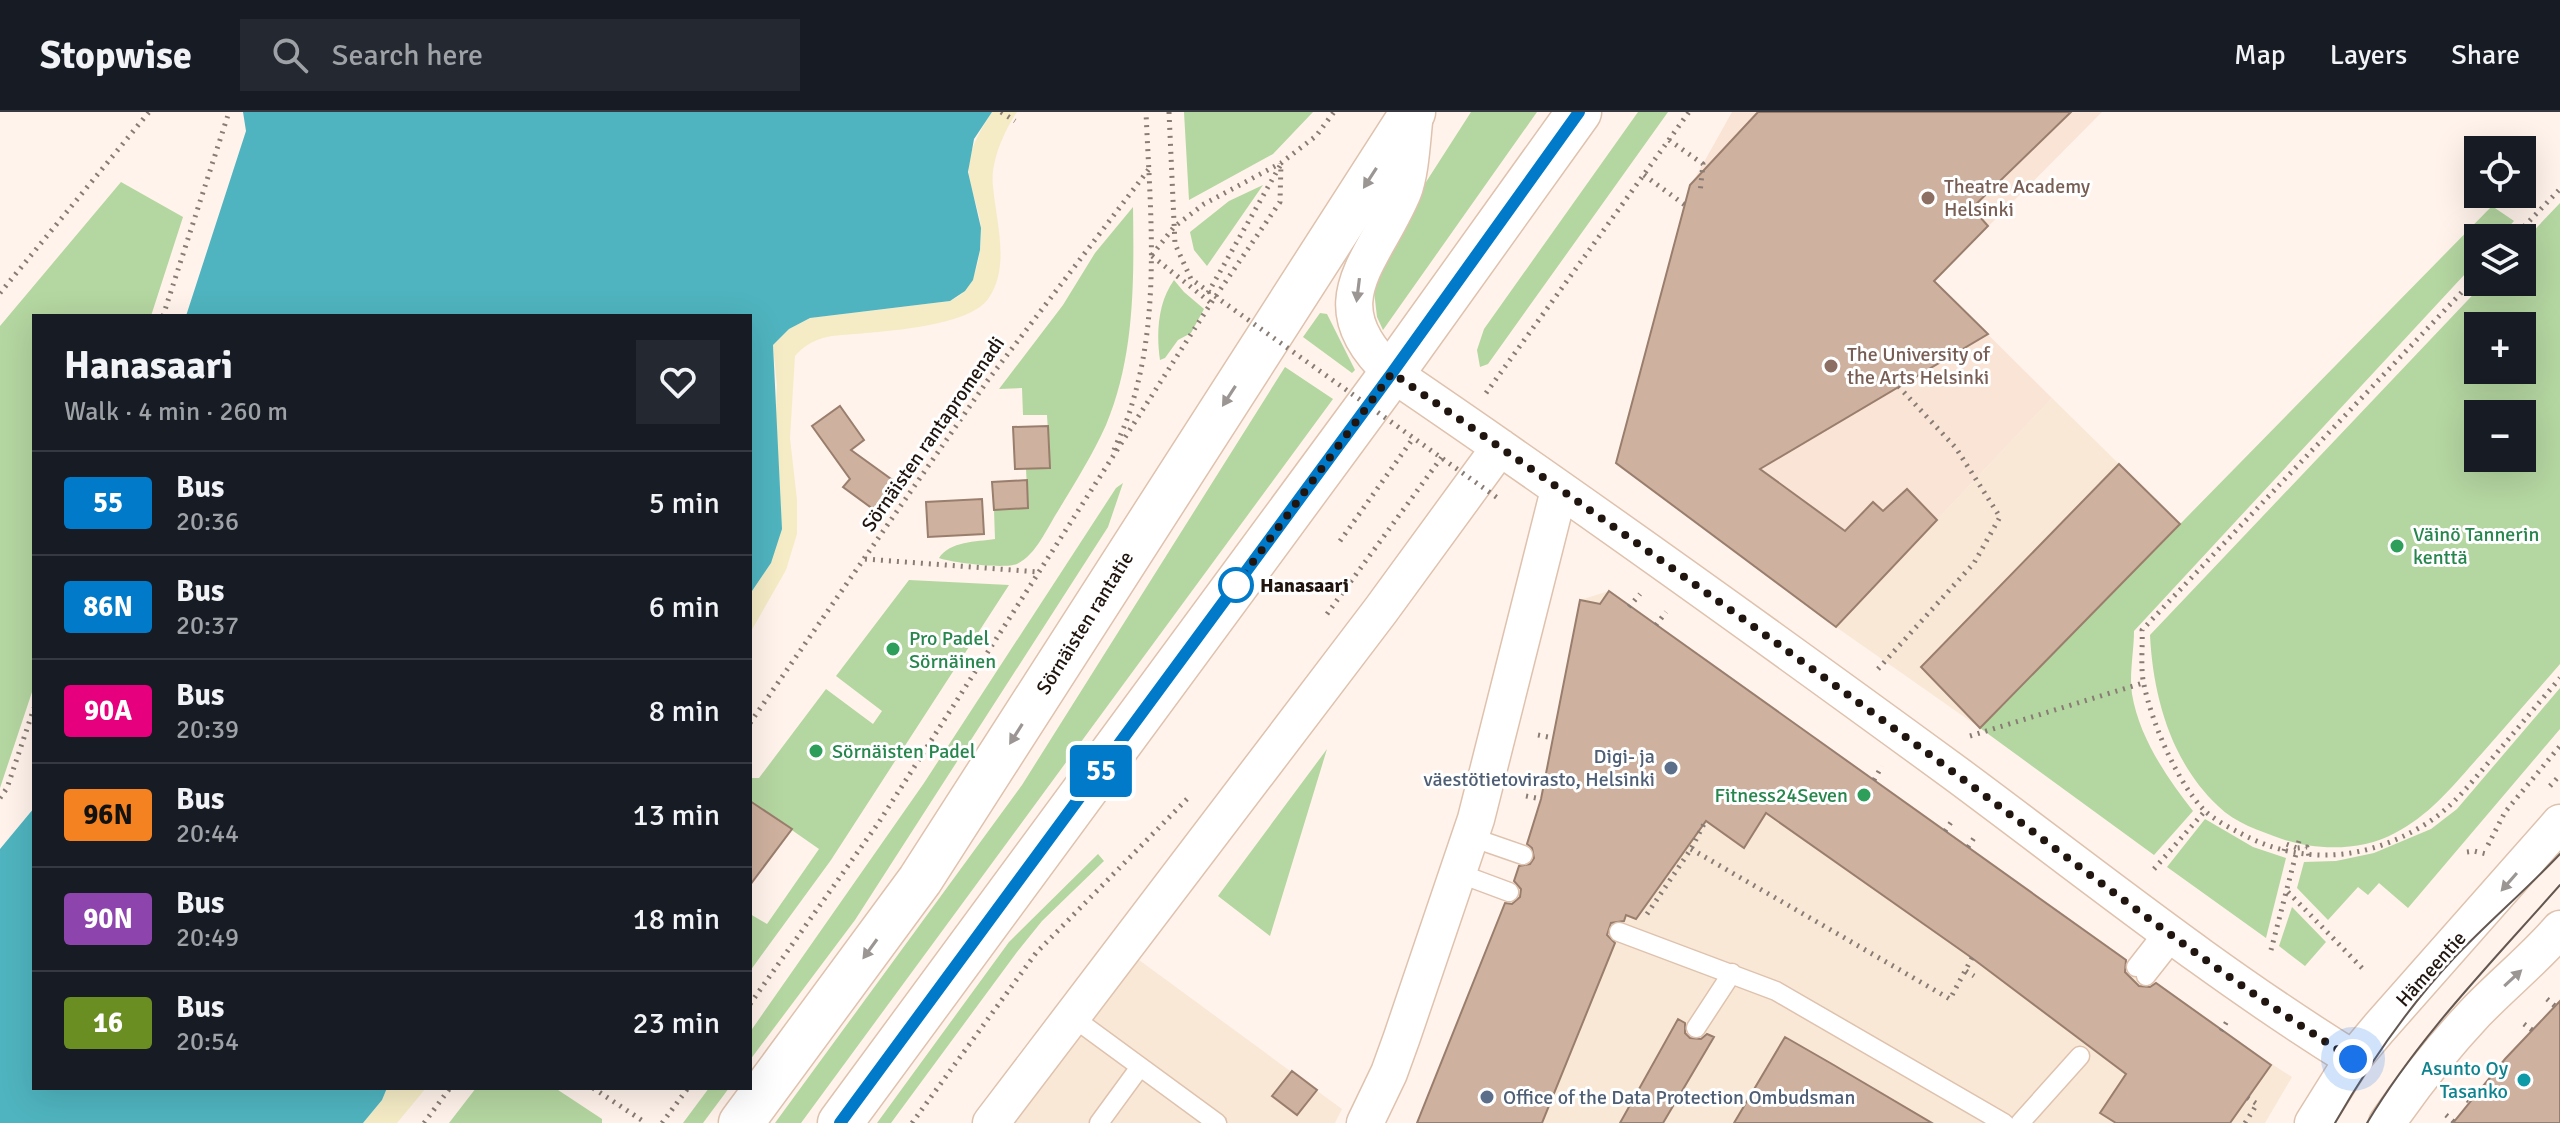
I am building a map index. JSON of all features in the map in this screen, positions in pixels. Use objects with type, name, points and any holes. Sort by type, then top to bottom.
[{"type":"main road","name":"Sörnäisten rantatie","points":[[741,1123],[920,880],[1414,112]]},
{"type":"main road","points":[[840,1123],[1392,373],[1579,112]]},
{"type":"street","points":[[1414,112],[1404,190],[1361,270],[1356,295],[1356,322],[1371,353],[1392,373],[1893,728],[2170,934],[2353,1059]]},
{"type":"street","points":[[991,1123],[1362,635],[1500,447]]},
{"type":"street","points":[[1365,1123],[1389,1073],[1471,837],[1559,490]]},
{"type":"street","name":"Hämeentie","points":[[2313,1123],[2353,1059],[2560,823]]},
{"type":"street","points":[[2387,1123],[2429,1066],[2476,1012],[2534,959],[2560,929]]},
{"type":"lane","points":[[1471,837],[1523,855]]},
{"type":"lane","points":[[1458,873],[1509,892]]},
{"type":"lane","points":[[1619,932],[1776,991],[2004,1123]]},
{"type":"lane","points":[[2141,971],[2170,934]]},
{"type":"lane","points":[[1696,1028],[1732,973]]},
{"type":"lane","points":[[1071,1016],[1217,1123]]},
{"type":"lane","points":[[2020,1123],[2085,1049]]},
{"type":"lane","points":[[1099,1123],[1140,1067]]},
{"type":"path","points":[[0,293],[149,112]]},
{"type":"path","points":[[164,314],[229,112]]},
{"type":"path","points":[[1001,112],[1015,121]]},
{"type":"path","points":[[1108,465],[1132,404],[1145,344],[1151,256],[1146,112]]},
{"type":"path","points":[[1169,112],[1175,244],[1191,279],[1499,499]]},
{"type":"path","points":[[1151,256],[1174,227],[1204,204],[1281,163],[1316,136],[1334,112]]},
{"type":"path","points":[[1320,624],[1689,112]]},
{"type":"path","points":[[1669,140],[1703,164],[1700,193]]},
{"type":"path","points":[[1208,293],[1281,163]]},
{"type":"path","points":[[752,1001],[879,822],[1211,303],[1280,202],[1281,163]]},
{"type":"path","name":"Sörnäisten rantapromenadi","points":[[752,720],[988,380],[1149,169]]},
{"type":"path","points":[[1644,175],[1689,208]]},
{"type":"path","points":[[2526,224],[2560,189]]},
{"type":"path","points":[[1151,256],[1211,303]]},
{"type":"path","points":[[2464,290],[2142,630],[2143,683],[2170,755],[2188,789],[2205,811],[2251,839],[2284,851],[2286,844],[2297,848],[2307,847],[2309,856],[2333,856],[2363,850],[2423,826],[2451,806],[2560,678]]},
{"type":"path","points":[[1878,669],[1974,563],[2000,517],[1956,448],[1899,387]]},
{"type":"path","points":[[1340,541],[1414,437]]},
{"type":"path","points":[[864,559],[1039,572]]},
{"type":"path","points":[[1629,607],[1640,594]]},
{"type":"path","points":[[1656,625],[1666,612]]},
{"type":"path","points":[[1970,736],[2143,683]]},
{"type":"path","points":[[0,798],[7,788],[32,714]]},
{"type":"path","points":[[1538,735],[1553,738]]},
{"type":"path","points":[[1874,780],[1882,766]]},
{"type":"path","points":[[912,1123],[1036,953],[1190,796]]},
{"type":"path","points":[[1526,796],[1541,799]]},
{"type":"path","points":[[2154,869],[2205,811]]},
{"type":"path","points":[[1945,831],[1954,818]]},
{"type":"path","points":[[1651,907],[1707,822]]},
{"type":"path","points":[[1968,847],[1977,835]]},
{"type":"path","points":[[2271,950],[2297,848]]},
{"type":"path","points":[[1691,849],[1950,999],[1972,958]]},
{"type":"path","points":[[2288,892],[2365,971]]},
{"type":"path","points":[[1966,971],[1974,976]]},
{"type":"path","points":[[2547,999],[2555,1006]]},
{"type":"path","points":[[2221,1031],[2230,1017]]},
{"type":"path","points":[[2524,1024],[2532,1030]]},
{"type":"path","points":[[424,1123],[449,1090]]},
{"type":"path","points":[[596,1090],[646,1123]]},
{"type":"path","points":[[662,1123],[687,1090]]},
{"type":"path","points":[[2461,1095],[2470,1102]]},
{"type":"path","points":[[2245,1123],[2257,1104],[2248,1098]]},
{"type":"path","points":[[2446,1115],[2454,1122]]},
{"type":"shaded area","name":"The University of the Arts Helsinki","points":[[1732,112],[2102,112],[1934,281],[2052,398],[1836,627],[1616,463],[1690,187]]},
{"type":"shaded area","points":[[2052,398],[2180,524],[1980,728],[1836,627]]},
{"type":"shaded area","points":[[1609,591],[2221,1031],[2292,1077],[2265,1123],[1417,1123],[1537,820],[1580,600]]},
{"type":"shaded area","points":[[1135,957],[1342,1109],[1335,1123],[1013,1123]]},
{"type":"green space","points":[[1184,112],[1313,112],[1273,154],[1189,200]]},
{"type":"green space","points":[[1471,112],[1537,112],[1383,330],[1377,317],[1374,291],[1392,235]]},
{"type":"green space","points":[[1638,112],[1668,112],[1488,364],[1480,367],[1477,350],[1484,329]]},
{"type":"green space","points":[[121,182],[183,217],[152,314],[32,314],[32,692],[0,788],[0,326]]},
{"type":"green space","points":[[1263,185],[1207,266],[1194,250],[1190,232],[1229,201]]},
{"type":"green space","name":"Väinö Tannerin kenttä","points":[[2560,203],[2560,664],[2443,796],[2421,817],[2395,833],[2354,846],[2310,846],[2248,826],[2225,812],[2202,789],[2177,749],[2160,704],[2150,635],[2472,296],[2536,296],[2536,228]]},
{"type":"green space","points":[[1133,207],[1133,290],[1128,345],[1116,399],[1090,458],[1040,540],[1024,560],[1001,566],[939,558],[957,545],[995,539],[994,510],[1028,508],[1026,469],[1050,467],[1047,415],[1023,415],[1022,388],[999,389],[1063,305],[1095,253]]},
{"type":"green space","points":[[2490,208],[2514,221],[2511,224],[2474,224]]},
{"type":"green space","points":[[2464,235],[2464,275],[2134,631],[2132,694],[2141,726],[2155,756],[2193,811],[2154,855],[1980,728]]},
{"type":"green space","points":[[1174,280],[1204,309],[1191,333],[1178,340],[1160,360],[1160,318],[1164,298]]},
{"type":"green space","points":[[1320,313],[1327,314],[1355,370],[1352,373],[1303,337]]},
{"type":"green space","points":[[1285,367],[1333,399],[801,1123],[775,1123],[1022,785]]},
{"type":"green space","points":[[1123,483],[1108,527],[855,920],[752,1057],[752,1029],[924,783],[1116,488]]},
{"type":"green space","points":[[909,580],[1009,585],[831,860],[752,968],[752,915],[767,924],[819,849],[752,802],[752,778],[759,778],[826,689],[873,724],[882,711],[836,676]]},
{"type":"green space","points":[[2560,688],[2560,729],[2408,908],[2379,883],[2368,895],[2358,887],[2328,920],[2297,888],[2304,862],[2336,861],[2374,853],[2431,829],[2457,809]]},
{"type":"green space","points":[[1327,749],[1270,936],[1218,896]]},
{"type":"green space","points":[[2205,819],[2253,847],[2286,858],[2266,938],[2167,867]]},
{"type":"green space","points":[[1098,854],[1104,861],[1042,921],[891,1123],[877,1123],[1009,942]]},
{"type":"green space","points":[[2292,907],[2326,942],[2305,966],[2279,946]]},
{"type":"green space","points":[[474,1090],[558,1090],[602,1119],[602,1123],[449,1123]]},
{"type":"green space","points":[[708,1090],[728,1090],[703,1123],[683,1123]]},
{"type":"sand","points":[[992,112],[1017,112],[1007,128],[994,167],[993,186],[1000,244],[999,273],[995,286],[988,299],[964,315],[927,326],[824,338],[809,344],[795,356],[790,438],[797,500],[797,534],[786,570],[752,630],[752,591],[771,563],[777,385],[773,345],[789,329],[810,318],[946,302],[967,288],[979,259],[981,238],[969,175],[970,158]]},
{"type":"sand","points":[[386,1090],[424,1090],[397,1123],[363,1123]]},
{"type":"water","points":[[243,112],[992,112],[974,139],[968,172],[981,228],[973,280],[965,291],[950,301],[810,318],[789,329],[773,345],[782,529],[771,563],[752,591],[752,314],[187,314],[246,131]]},
{"type":"water","points":[[32,810],[32,1090],[386,1090],[382,1100],[363,1123],[0,1123],[0,849]]},
{"type":"building","name":"The University of the Arts Helsinki","points":[[1758,112],[2071,112],[1972,208],[1988,226],[1934,281],[1988,334],[1760,469],[1845,531],[1873,502],[1883,511],[1907,489],[1937,520],[1836,627],[1616,463],[1690,185]]},
{"type":"building","points":[[840,406],[864,440],[851,450],[898,484],[877,512],[843,487],[850,479],[812,426]]},
{"type":"building","points":[[1048,426],[1050,468],[1015,469],[1013,427]]},
{"type":"building","points":[[2119,464],[2180,524],[1980,728],[1921,667]]},
{"type":"building","points":[[1027,480],[1028,508],[994,510],[992,482]]},
{"type":"building","points":[[982,499],[984,534],[928,537],[926,502]]},
{"type":"building","points":[[1609,591],[2126,960],[2125,972],[2139,986],[2150,987],[2156,983],[2271,1065],[2230,1123],[2116,1123],[2100,1113],[2126,1074],[1972,958],[1766,813],[1744,848],[1706,821],[1636,919],[1626,915],[1624,921],[1611,923],[1607,935],[1615,943],[1542,1123],[1417,1123],[1505,903],[1512,904],[1520,897],[1521,889],[1514,881],[1519,866],[1530,864],[1534,858],[1532,848],[1527,844],[1541,799],[1580,600],[1600,604]]},
{"type":"building","points":[[752,802],[792,829],[752,882]]},
{"type":"building","name":"Asunto Oy Tasanko","points":[[2560,1001],[2560,1123],[2453,1123],[2505,1059]]},
{"type":"building","points":[[1678,1019],[1685,1023],[1685,1033],[1690,1038],[1701,1039],[1707,1034],[1714,1037],[1663,1123],[1620,1123]]},
{"type":"building","points":[[1785,1037],[1832,1064],[1932,1123],[1734,1123]]},
{"type":"building","points":[[1292,1071],[1317,1090],[1297,1115],[1272,1096]]},
{"type":"tram line","points":[[2335,1123],[2375,1058],[2421,996],[2467,945],[2560,854]]},
{"type":"tram line","points":[[2367,1123],[2433,1030],[2560,885]]},
{"type":"bus line","name":"55","points":[[840,1123],[1392,373],[1579,112]]},
{"type":"place","name":"Theatre Academy Helsinki","points":[[1928,198]]},
{"type":"place","name":"The University of the Arts Helsinki","points":[[1831,366]]},
{"type":"place","name":"Väinö Tannerin kenttä","points":[[2397,546]]},
{"type":"place","name":"Hanasaari","points":[[1236,585]]},
{"type":"place","name":"Pro Padel Sörnäinen","points":[[893,649]]},
{"type":"place","name":"Sörnäisten Padel","points":[[816,751]]},
{"type":"place","name":"Digi- ja väestötietovirasto, Helsinki","points":[[1671,768]]},
{"type":"place","name":"Fitness24Seven","points":[[1864,795]]},
{"type":"place","name":"Asunto Oy Tasanko","points":[[2524,1080]]},
{"type":"place","name":"Office of the Data Protection Ombudsman","points":[[1487,1097]]},
{"type":"route","points":[[1236,585],[1392,373],[1831,683],[2267,1003],[2353,1059]]}]
